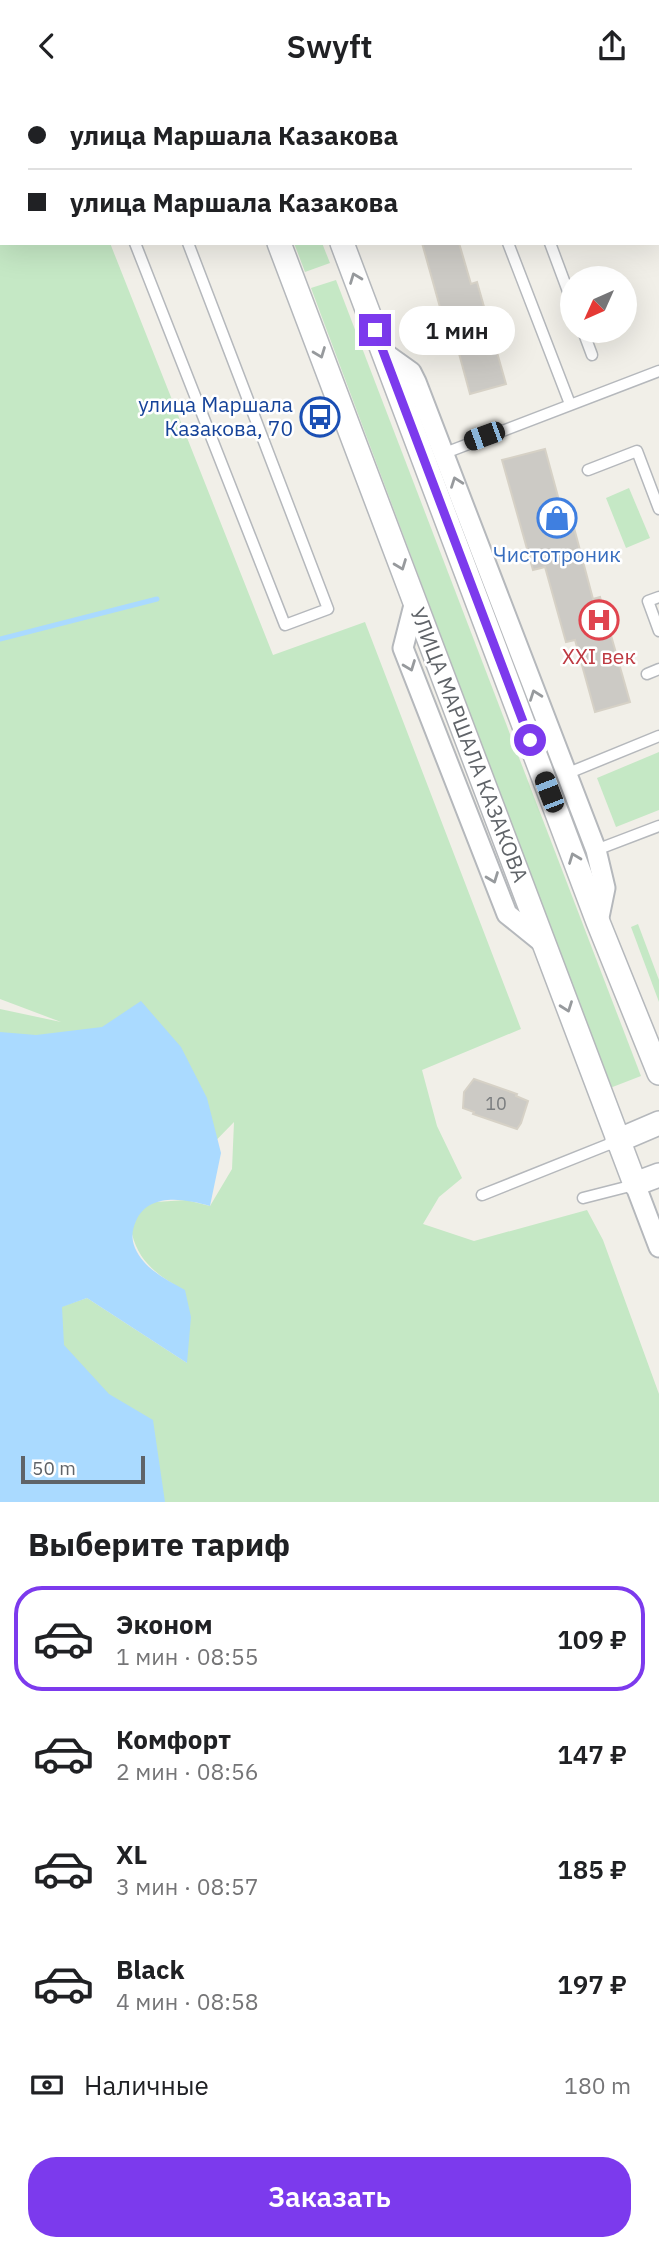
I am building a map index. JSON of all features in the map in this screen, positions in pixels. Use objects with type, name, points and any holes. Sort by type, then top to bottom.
[{"type":"street","name":"УЛИЦА МАРШАЛА КАЗАКОВА","points":[[280,245],[659,1247]]},
{"type":"street","points":[[343,245],[598,922],[659,1073]]},
{"type":"street","points":[[383,352],[411,372],[445,453],[565,775],[596,850],[605,888],[598,922]]},
{"type":"street","points":[[617,1141],[659,1123]]},
{"type":"street","points":[[635,1184],[659,1175]]},
{"type":"lane","points":[[136,245],[285,625],[328,608],[189,245]]},
{"type":"lane","points":[[509,245],[570,404]]},
{"type":"lane","points":[[551,245],[560,270]]},
{"type":"lane","points":[[588,343],[592,355]]},
{"type":"lane","points":[[445,453],[659,371]]},
{"type":"lane","points":[[589,470],[637,451],[659,509]]},
{"type":"lane","points":[[659,597],[648,601],[659,631]]},
{"type":"lane","points":[[647,674],[659,669]]},
{"type":"lane","points":[[565,775],[659,736]]},
{"type":"lane","points":[[596,850],[659,826]]},
{"type":"lane","points":[[482,1195],[617,1141]]},
{"type":"lane","points":[[583,1198],[635,1184]]},
{"type":"green space","points":[[0,245],[111,245],[273,655],[365,622],[521,1029],[422,1070],[437,1126],[462,1178],[439,1197],[423,1224],[474,1241],[587,1210],[603,1240],[659,1394],[659,1502],[0,1502],[0,1009],[61,1022],[0,999]],"holes":[[[234,1122],[232,1169],[210,1206],[186,1200],[156,1202]],[[132,1234],[135,1244],[152,1268],[185,1291],[187,1363],[87,1298],[63,1306]]]},
{"type":"green space","points":[[295,245],[323,245],[330,263],[305,272]]},
{"type":"green space","points":[[336,280],[641,1076],[610,1088],[311,288]]},
{"type":"green space","points":[[629,488],[650,538],[626,548],[606,498]]},
{"type":"green space","points":[[659,752],[659,810],[616,827],[597,778]]},
{"type":"green space","points":[[638,924],[659,980],[659,1002],[631,927]]},
{"type":"water","points":[[141,1001],[181,1047],[207,1098],[221,1153],[210,1206],[179,1200],[159,1202],[142,1212],[133,1231],[135,1248],[144,1262],[185,1290],[191,1317],[187,1363],[87,1298],[62,1307],[64,1345],[109,1394],[153,1420],[165,1502],[0,1502],[0,1032],[36,1035],[102,1027]]},
{"type":"building","points":[[423,245],[460,245],[471,284],[477,282],[506,384],[470,394],[451,324],[445,325]]},
{"type":"building","points":[[545,449],[566,526],[573,524],[593,599],[600,597],[630,702],[595,712],[575,640],[566,642],[545,567],[533,570],[502,460]]},
{"type":"building","points":[[474,1079],[517,1094],[516,1096],[528,1101],[517,1129],[463,1108],[464,1092]]},
{"type":"waterway","points":[[0,639],[157,599]]},
{"type":"place","name":"улица Маршала Казакова, 70","points":[[320,417]]},
{"type":"place","name":"Чистотроник","points":[[557,518]]},
{"type":"place","name":"XXI век","points":[[599,620]]},
{"type":"route","points":[[375,330],[530,740]]}]
